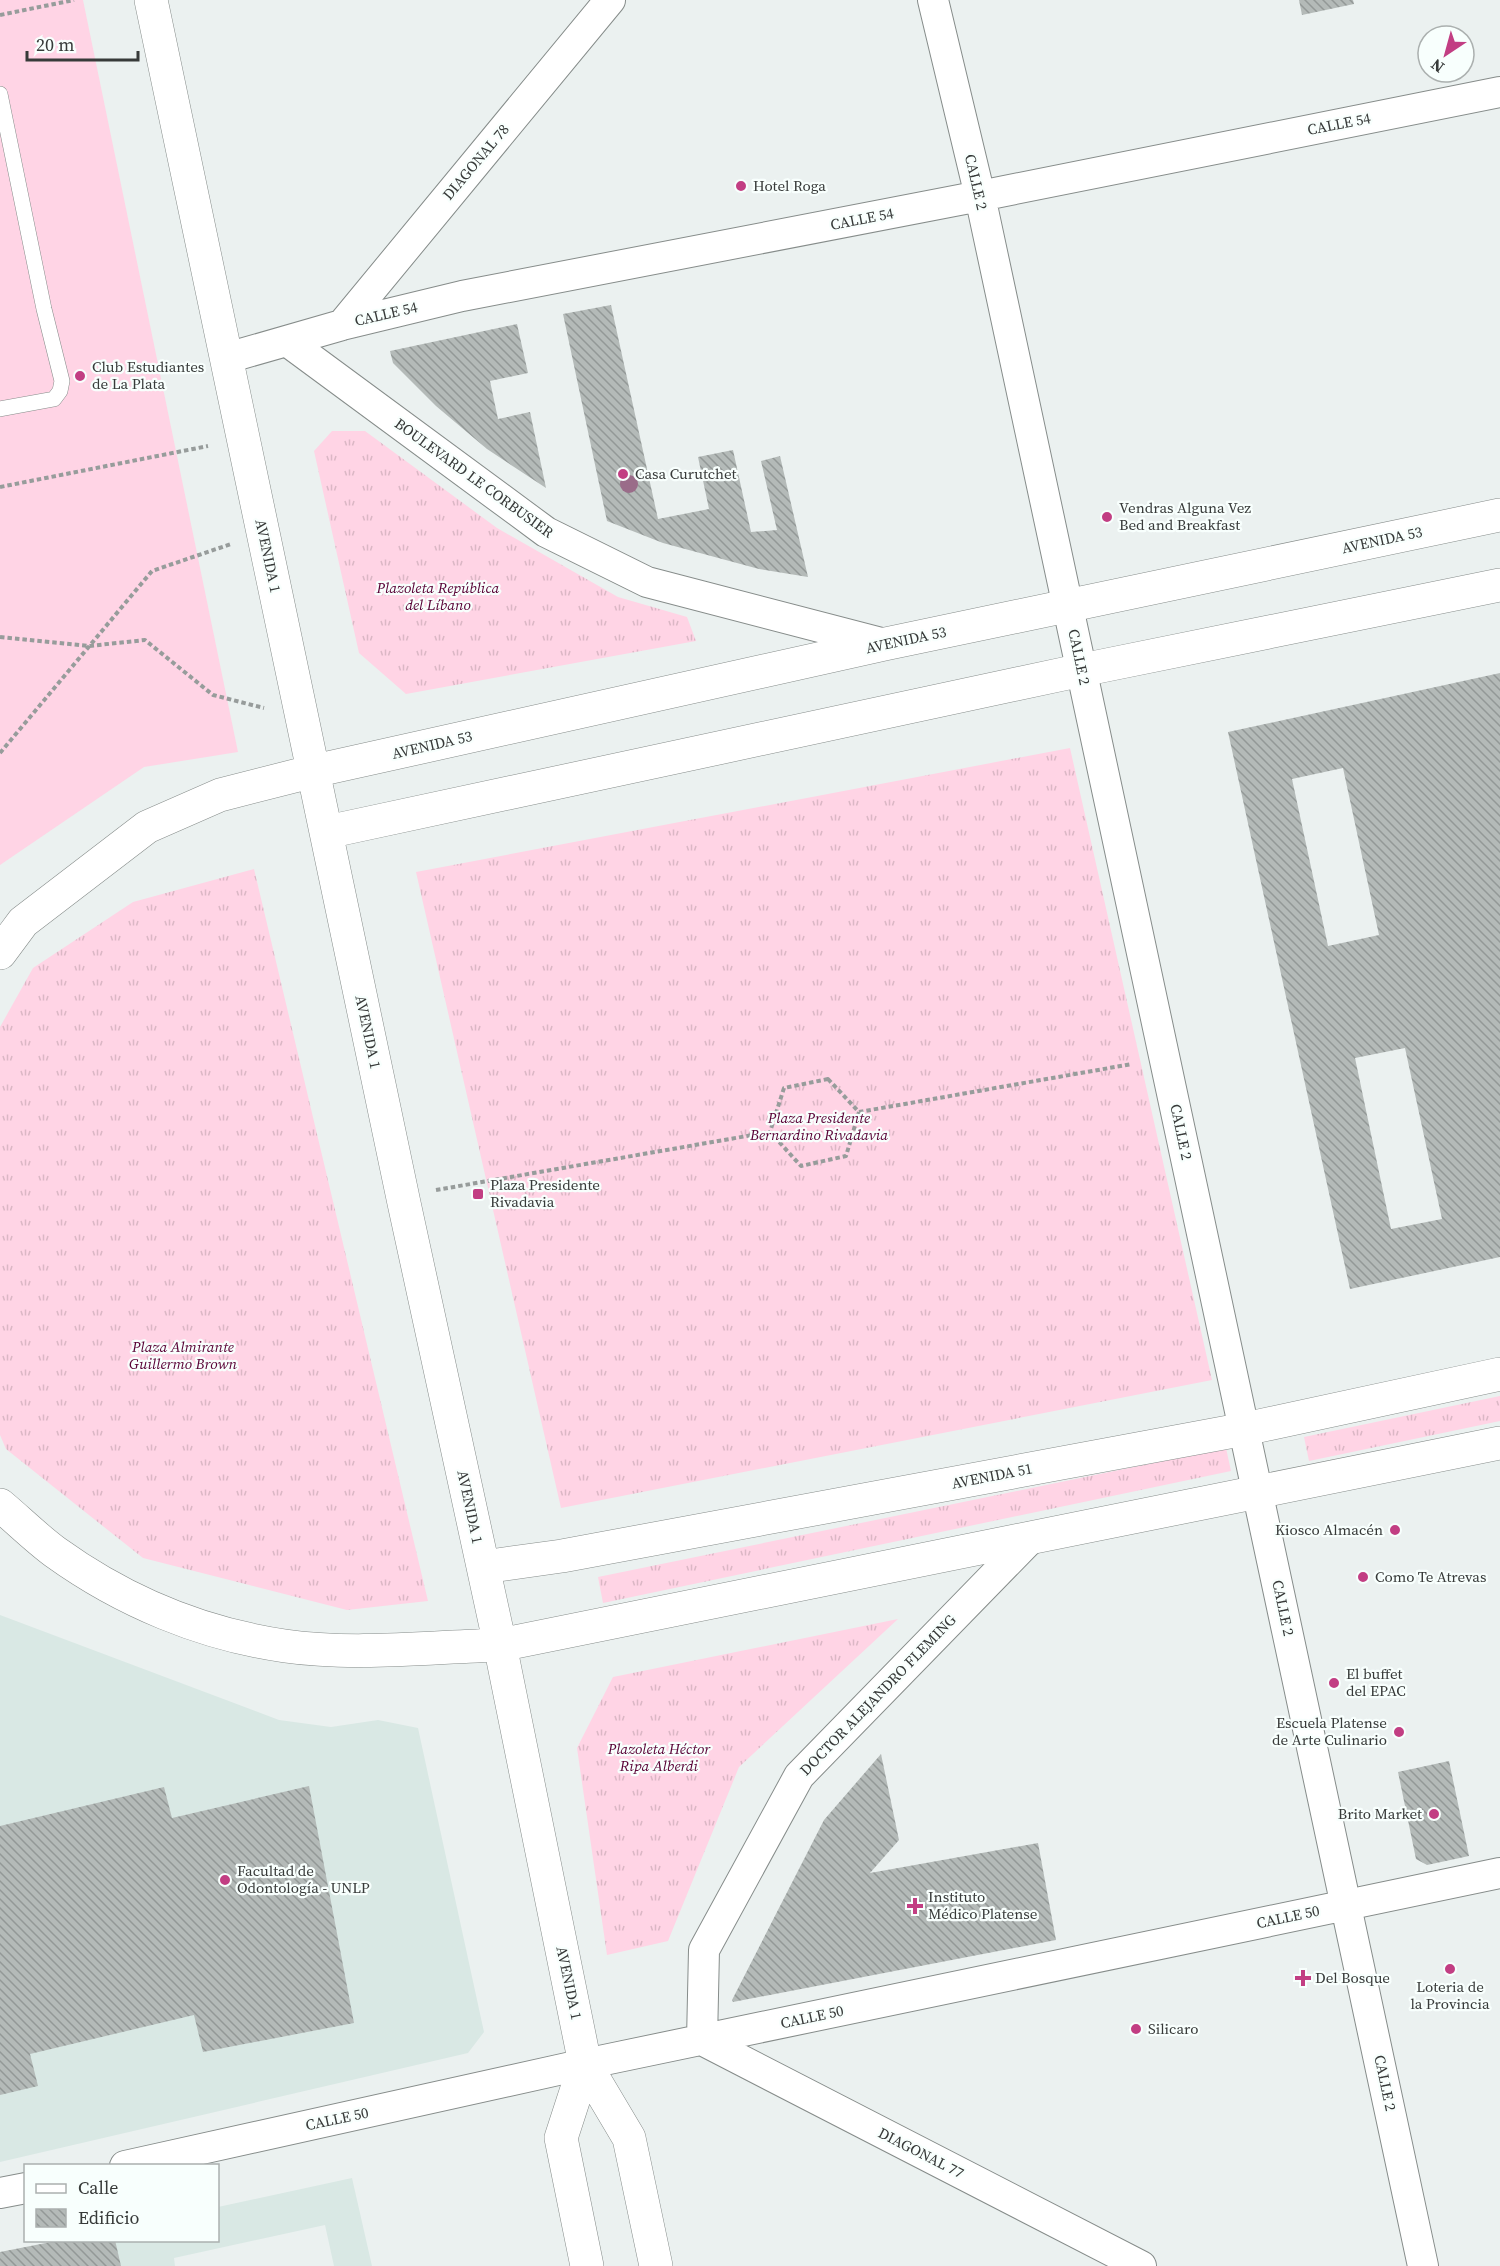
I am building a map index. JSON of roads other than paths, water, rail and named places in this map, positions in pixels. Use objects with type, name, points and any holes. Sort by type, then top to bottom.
[{"type":"street","name":"AVENIDA 1","points":[[152,0],[402,1195],[500,1646],[585,2064],[630,2138],[656,2266]]},
{"type":"street","name":"DIAGONAL 78","points":[[342,325],[610,0]]},
{"type":"street","name":"CALLE 2","points":[[933,0],[980,196],[1423,2266]]},
{"type":"street","name":"CALLE 54","points":[[227,358],[342,325],[462,296],[1500,92]]},
{"type":"street","name":"BOULEVARD LE CORBUSIER","points":[[287,341],[546,532],[646,582],[885,644]]},
{"type":"street","name":"AVENIDA 53","points":[[314,771],[885,644],[1500,515]]},
{"type":"street","points":[[327,832],[1082,670],[1500,585]]},
{"type":"street","points":[[0,953],[23,922],[147,827],[220,795],[314,771]]},
{"type":"street","name":"AVENIDA 51","points":[[483,1567],[574,1554],[1245,1429],[1500,1374]]},
{"type":"street","points":[[0,1505],[54,1551],[93,1577],[171,1616],[232,1635],[286,1646],[347,1650],[500,1646],[1500,1443]]},
{"type":"street","name":"DOCTOR ALEJANDRO FLEMING","points":[[702,2040],[704,1950],[799,1776],[1032,1537]]},
{"type":"street","name":"CALLE 50","points":[[134,2164],[585,2064],[1500,1873]]},
{"type":"street","name":"DIAGONAL 77","points":[[702,2040],[1141,2266]]},
{"type":"street","name":"AVENIDA 1","points":[[585,2064],[561,2138],[587,2266]]},
{"type":"street","points":[[0,2193],[24,2188]]},
{"type":"lane","points":[[0,94],[5,136],[62,381],[60,392],[54,399],[0,410]]},
{"type":"place","name":"Hotel Roga","points":[[741,186]]},
{"type":"place","name":"Club Estudiantes de La Plata","points":[[80,376]]},
{"type":"place","name":"Casa Curutchet","points":[[623,474]]},
{"type":"place","name":"Vendras Alguna Vez Bed and Breakfast","points":[[1107,517]]},
{"type":"place","name":"Plaza Presidente Rivadavia","points":[[478,1194]]},
{"type":"place","name":"Kiosco Almacén","points":[[1395,1530]]},
{"type":"place","name":"Como Te Atrevas","points":[[1363,1577]]},
{"type":"place","name":"El buffet del EPAC","points":[[1334,1683]]},
{"type":"place","name":"Escuela Platense de Arte Culinario","points":[[1399,1732]]},
{"type":"place","name":"Brito Market","points":[[1434,1814]]},
{"type":"place","name":"Facultad de Odontología - UNLP","points":[[225,1880]]},
{"type":"place","name":"Instituto Médico Platense","points":[[915,1906]]},
{"type":"place","name":"Loteria de la Provincia","points":[[1450,1969]]},
{"type":"place","name":"Del Bosque","points":[[1303,1978]]},
{"type":"place","name":"Silicaro","points":[[1136,2029]]},
{"type":"park label","name":"Plazoleta República del Líbano","points":[[438,596]]},
{"type":"park label","name":"Plaza Presidente Bernardino Rivadavia","points":[[819,1126]]},
{"type":"park label","name":"Plaza Almirante Guillermo Brown","points":[[183,1356]]},
{"type":"park label","name":"Plazoleta Héctor Ripa Alberdi","points":[[659,1758]]}]
